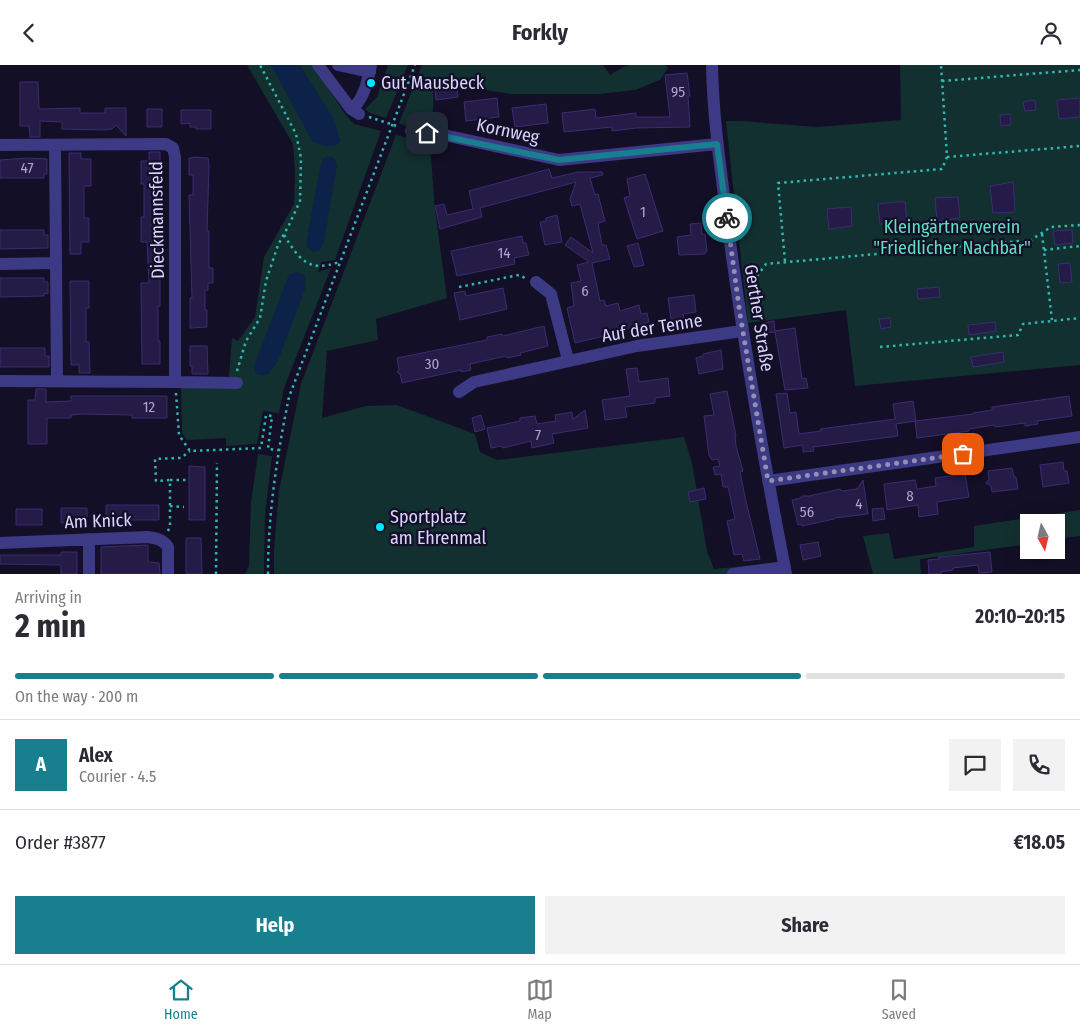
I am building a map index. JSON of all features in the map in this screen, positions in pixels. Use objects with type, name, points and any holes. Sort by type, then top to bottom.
[{"type":"street","points":[[318,65],[355,112]]},
{"type":"street","points":[[338,65],[370,69],[355,112]]},
{"type":"street","name":"Gerther Straße","points":[[712,65],[717,144],[742,331],[785,570]]},
{"type":"street","name":"Kornweg","points":[[411,131],[444,135],[559,160],[717,144]]},
{"type":"street","name":"Dieckmannsfeld","points":[[0,145],[166,144],[173,148],[175,157],[175,382]]},
{"type":"street","points":[[55,145],[57,381]]},
{"type":"street","points":[[0,263],[55,263]]},
{"type":"street","points":[[536,282],[551,294],[568,360]]},
{"type":"street","name":"Auf der Tenne","points":[[459,392],[474,382],[568,360],[637,346],[742,331]]},
{"type":"street","points":[[0,381],[236,383]]},
{"type":"street","points":[[768,481],[1080,437]]},
{"type":"street","name":"Am Knick","points":[[0,543],[147,537],[163,541]]},
{"type":"street","points":[[89,539],[89,574]]},
{"type":"street","points":[[163,541],[168,547],[168,574]]},
{"type":"street","points":[[733,574],[785,570]]},
{"type":"path","points":[[236,383],[237,367],[243,349],[260,318],[270,265],[300,201],[301,158],[296,134],[260,65]]},
{"type":"path","points":[[268,574],[272,500],[278,450],[289,397],[415,65]]},
{"type":"path","points":[[785,261],[778,183],[942,169],[947,157],[941,65]]},
{"type":"path","points":[[942,81],[1080,70]]},
{"type":"path","points":[[355,112],[411,131]]},
{"type":"path","points":[[947,157],[1080,146]]},
{"type":"path","points":[[753,281],[766,264],[1031,240],[1051,227],[1062,228],[1080,225]]},
{"type":"path","points":[[1042,234],[1052,320]]},
{"type":"path","points":[[284,235],[300,259],[316,267],[339,262]]},
{"type":"path","points":[[1044,250],[1080,246]]},
{"type":"path","points":[[458,287],[519,275],[536,282]]},
{"type":"path","points":[[752,303],[753,296]]},
{"type":"path","points":[[880,347],[1018,335],[1023,324],[1080,318]]},
{"type":"path","points":[[175,382],[179,435],[190,451]]},
{"type":"path","points":[[186,480],[156,481],[155,459],[181,458],[190,451],[261,448],[266,415],[272,416],[268,449],[278,450]]},
{"type":"path","points":[[216,574],[217,463]]},
{"type":"path","points":[[163,541],[170,527],[170,480]]},
{"type":"path","points":[[170,506],[184,507]]},
{"type":"green space","points":[[247,65],[313,65],[345,114],[354,124],[381,131],[335,260],[321,262],[318,272],[331,268],[284,388],[279,413],[263,411],[257,444],[226,446],[226,438],[187,440],[182,433],[181,387],[228,387],[232,338],[238,341],[255,317],[264,257],[294,204],[295,172],[293,144]]},
{"type":"green space","points":[[388,65],[408,65],[386,118],[370,113],[365,109],[377,97]]},
{"type":"green space","points":[[422,65],[603,65],[610,75],[627,65],[665,65],[668,68],[660,80],[635,90],[599,94],[512,94],[472,88],[472,83],[437,81],[433,91],[431,118],[425,130],[409,128],[399,123]]},
{"type":"green space","name":"Kleingärtnerverein \"Friedlicher Nachbar\"","points":[[900,65],[1080,65],[1080,365],[855,386],[846,310],[748,323],[726,121],[818,127],[901,120]]},
{"type":"green space","points":[[396,135],[430,144],[435,210],[447,298],[376,319],[378,340],[327,351],[322,418],[366,406],[397,405],[475,434],[480,452],[497,460],[684,437],[692,463],[707,551],[714,569],[775,563],[777,574],[274,574],[274,549],[279,491],[301,384]]},
{"type":"green space","points":[[258,454],[272,456],[265,514],[264,574],[245,574],[249,566],[251,502]]},
{"type":"green space","points":[[1080,510],[1080,536],[1065,538],[1065,514],[1054,514]]},
{"type":"green space","points":[[1020,519],[1020,545],[920,559],[921,574],[873,574],[863,536],[889,533],[894,559],[974,547],[974,526]]},
{"type":"water","points":[[271,65],[300,65],[335,121],[340,141],[335,146],[324,146],[312,141]]},
{"type":"water","points":[[327,156],[334,158],[337,165],[324,242],[319,251],[312,252],[306,244],[320,167]]},
{"type":"water","points":[[296,272],[306,276],[305,289],[278,361],[267,375],[259,375],[254,372],[255,363],[289,275]]},
{"type":"building","points":[[687,73],[690,96],[688,96],[690,127],[636,128],[612,131],[612,127],[564,132],[562,113],[595,109],[596,118],[636,113],[636,117],[670,117],[665,75]]},
{"type":"building","points":[[20,82],[38,82],[39,109],[80,108],[80,113],[105,113],[105,108],[126,108],[126,136],[116,125],[112,129],[105,130],[62,129],[62,122],[40,121],[40,137],[30,137],[29,126],[20,126]]},
{"type":"building","points":[[457,86],[458,97],[436,100],[435,89]]},
{"type":"building","points":[[497,98],[499,117],[466,121],[464,102]]},
{"type":"building","points":[[1080,98],[1080,117],[1059,119],[1057,100]]},
{"type":"building","points":[[1035,100],[1036,110],[1025,111],[1023,102]]},
{"type":"building","points":[[546,104],[548,123],[515,127],[512,108]]},
{"type":"building","points":[[147,109],[162,109],[162,127],[147,127]]},
{"type":"building","points":[[181,110],[211,110],[211,129],[196,129],[196,127],[190,127],[190,123],[181,124]]},
{"type":"building","points":[[1010,114],[1011,125],[1001,126],[1000,115]]},
{"type":"building","points":[[149,152],[160,152],[160,306],[158,306],[158,341],[160,341],[160,364],[142,364],[141,283],[149,283],[147,242],[141,242],[141,217],[144,217],[144,184],[141,184],[141,161],[149,161]]},
{"type":"building","points":[[69,153],[81,153],[81,159],[91,159],[91,186],[84,186],[84,218],[89,218],[89,242],[81,242],[81,254],[70,254]]},
{"type":"building","points":[[189,158],[208,158],[207,231],[209,231],[209,268],[213,268],[213,283],[208,283],[208,290],[205,290],[207,327],[190,328],[190,298],[192,298],[189,195],[193,195],[193,175],[189,175]]},
{"type":"building","points":[[47,159],[47,174],[44,174],[44,178],[0,178],[0,160]]},
{"type":"building","points":[[549,169],[552,178],[578,172],[602,172],[603,175],[590,178],[595,195],[598,194],[605,221],[598,223],[602,245],[606,245],[610,259],[592,263],[600,301],[604,300],[606,306],[618,303],[620,311],[639,305],[641,314],[647,313],[649,322],[575,343],[567,308],[574,306],[571,283],[581,281],[577,265],[589,262],[565,245],[571,237],[593,253],[580,204],[572,206],[570,199],[576,182],[480,208],[482,217],[440,229],[435,206],[444,204],[447,215],[473,209],[469,191]]},
{"type":"building","points":[[645,174],[663,231],[637,239],[624,198],[630,196],[627,179]]},
{"type":"building","points":[[1013,182],[1015,212],[993,213],[990,186]]},
{"type":"building","points":[[958,197],[960,218],[937,221],[935,198]]},
{"type":"building","points":[[905,202],[907,222],[880,224],[878,204]]},
{"type":"building","points":[[851,207],[852,226],[829,229],[827,209]]},
{"type":"building","points":[[557,215],[562,242],[545,245],[540,222]]},
{"type":"building","points":[[701,223],[702,234],[705,234],[707,251],[705,254],[679,255],[677,237],[691,235],[690,224]]},
{"type":"building","points":[[0,230],[44,230],[44,235],[48,235],[48,248],[0,249]]},
{"type":"building","points":[[1072,230],[1073,243],[1055,245],[1053,231]]},
{"type":"building","points":[[522,236],[529,255],[514,258],[515,264],[457,276],[451,251]]},
{"type":"building","points":[[638,243],[644,265],[634,267],[627,246]]},
{"type":"building","points":[[1070,263],[1072,282],[1060,283],[1058,264]]},
{"type":"building","points":[[0,278],[44,278],[44,282],[48,282],[48,294],[44,293],[44,296],[0,297]]},
{"type":"building","points":[[70,281],[89,281],[89,308],[86,308],[86,342],[89,342],[90,373],[79,373],[79,365],[71,365]]},
{"type":"building","points":[[939,287],[940,297],[918,299],[917,289]]},
{"type":"building","points":[[503,288],[507,309],[460,320],[454,293],[465,291],[466,296]]},
{"type":"building","points":[[694,295],[696,312],[683,314],[685,324],[672,326],[668,298]]},
{"type":"building","points":[[890,318],[891,327],[881,329],[879,319]]},
{"type":"building","points":[[774,321],[775,331],[795,328],[802,379],[806,378],[808,388],[785,390],[775,332],[764,333],[763,323]]},
{"type":"building","points":[[995,322],[996,331],[969,335],[968,325]]},
{"type":"building","points":[[544,326],[548,346],[520,353],[521,355],[507,358],[506,356],[470,364],[471,370],[461,372],[461,370],[402,383],[400,374],[397,372],[399,370],[397,358],[487,340],[487,337],[502,334],[503,336]]},
{"type":"building","points":[[190,346],[207,346],[208,374],[192,374]]},
{"type":"building","points":[[0,348],[45,348],[45,356],[49,356],[49,367],[0,367]]},
{"type":"building","points":[[721,350],[723,369],[699,374],[696,358],[703,356],[703,354]]},
{"type":"building","points":[[1003,352],[1004,362],[973,367],[971,357]]},
{"type":"building","points":[[637,368],[639,382],[668,378],[670,396],[655,398],[655,403],[625,407],[627,417],[605,420],[602,400],[630,396],[626,369]]},
{"type":"building","points":[[36,389],[46,389],[46,402],[71,401],[71,396],[167,396],[167,418],[132,418],[132,415],[82,414],[71,415],[71,418],[47,418],[47,444],[28,444],[28,400],[35,400]]},
{"type":"building","points":[[727,391],[736,436],[736,446],[743,471],[740,472],[760,559],[744,561],[742,554],[734,555],[727,521],[735,519],[728,487],[723,487],[721,474],[715,475],[713,467],[720,466],[718,459],[712,460],[709,455],[704,416],[714,415],[710,394]]},
{"type":"building","points":[[787,393],[790,413],[796,412],[799,434],[821,431],[820,429],[895,419],[893,404],[913,401],[916,421],[896,424],[898,436],[813,447],[814,451],[803,452],[803,445],[784,448],[776,394]]},
{"type":"building","points":[[1069,396],[1072,416],[1037,421],[1038,424],[1025,426],[1025,423],[995,427],[994,425],[969,429],[969,431],[917,438],[915,421],[973,414],[992,410],[992,407]]},
{"type":"building","points":[[585,410],[588,428],[552,434],[554,443],[532,448],[531,441],[503,448],[502,446],[491,448],[487,428],[520,421],[520,418],[535,416],[537,424],[556,421],[555,415],[572,412],[573,419]]},
{"type":"building","points":[[481,415],[485,429],[475,432],[472,418]]},
{"type":"building","points":[[1063,462],[1064,471],[1067,471],[1069,483],[1043,487],[1040,465]]},
{"type":"building","points":[[189,466],[205,467],[205,520],[189,520]]},
{"type":"building","points":[[1012,468],[1018,489],[992,492],[991,486],[986,483],[989,479],[988,471]]},
{"type":"building","points":[[965,474],[969,497],[937,502],[938,514],[919,517],[918,505],[887,510],[884,484],[915,480],[917,489],[936,486],[935,478]]},
{"type":"building","points":[[863,480],[868,514],[834,518],[802,526],[802,524],[798,525],[792,500],[802,496],[840,489],[842,491],[857,489]]},
{"type":"building","points":[[704,488],[706,499],[690,502],[688,492]]},
{"type":"building","points":[[106,505],[159,505],[159,520],[106,520]]},
{"type":"building","points":[[61,508],[87,508],[87,523],[61,523]]},
{"type":"building","points":[[883,508],[885,519],[873,521],[872,509]]},
{"type":"building","points":[[16,509],[42,509],[42,525],[16,525]]},
{"type":"building","points":[[186,538],[201,538],[202,574],[186,574]]},
{"type":"building","points":[[818,542],[821,556],[803,560],[800,545]]},
{"type":"building","points":[[148,545],[148,562],[159,563],[160,574],[101,574],[101,547]]},
{"type":"building","points":[[61,552],[77,552],[77,574],[61,574],[61,565],[0,564],[0,555],[61,555]]},
{"type":"building","points":[[990,552],[992,572],[979,573],[978,565],[953,568],[953,570],[941,572],[941,574],[929,574],[928,560],[939,559],[939,557]]},
{"type":"way so far","points":[[727,218],[740,314],[768,481],[963,454]]},
{"type":"place","name":"Gut Mausbeck","points":[[371,83]]},
{"type":"place","name":"Sportplatz am Ehrenmal","points":[[380,527]]},
{"type":"route","points":[[427,133],[559,160],[717,144],[727,218]]}]
